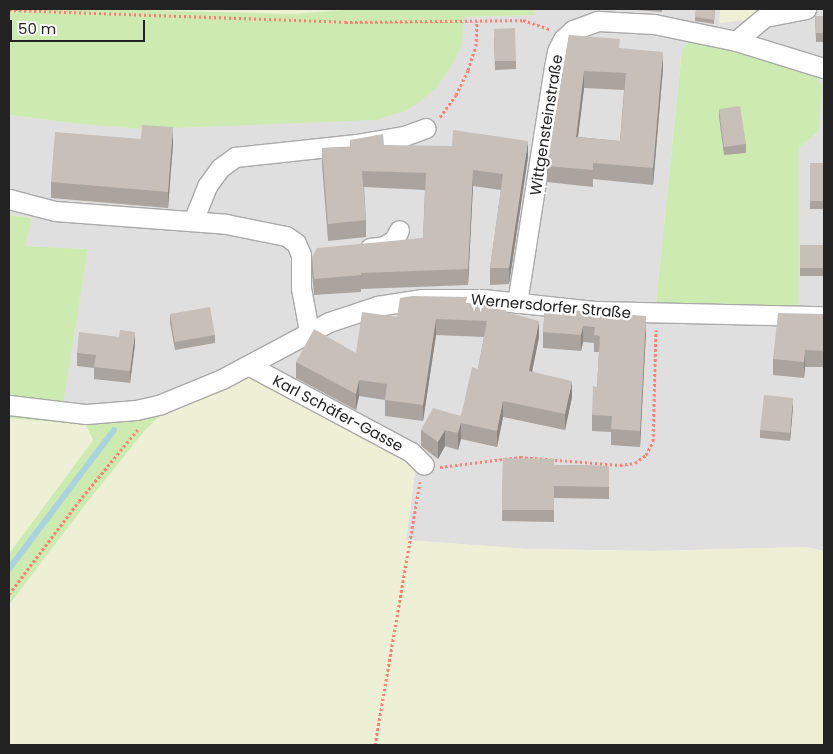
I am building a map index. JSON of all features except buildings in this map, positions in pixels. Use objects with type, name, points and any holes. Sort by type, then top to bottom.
[{"type":"street","points":[[736,41],[765,17],[806,9]]},
{"type":"street","name":"Wittgensteinstraße","points":[[517,303],[554,66],[557,51],[563,39],[579,27],[598,21],[654,24],[736,41],[824,68]]},
{"type":"street","points":[[193,221],[207,186],[220,168],[235,157],[356,144],[404,136],[426,128]]},
{"type":"street","points":[[9,199],[55,211],[226,224],[286,236],[310,254],[301,288],[309,331]]},
{"type":"street","points":[[348,250],[384,246],[394,240],[399,230]]},
{"type":"street","name":"Wernersdorfer Straße","points":[[9,405],[86,414],[112,413],[161,404],[198,390],[309,331],[353,313],[400,301],[448,298],[580,310],[824,316]]},
{"type":"street","name":"Karl Schäfer-Gasse","points":[[248,365],[410,452],[424,465]]},
{"type":"path","points":[[9,10],[345,22],[523,20],[550,29],[563,39]]},
{"type":"path","points":[[426,128],[440,116],[460,87],[476,46],[477,22]]},
{"type":"path","points":[[375,745],[424,465],[445,467],[520,457],[620,465],[634,463],[646,454],[653,440],[657,313]]},
{"type":"path","points":[[9,594],[79,501],[141,426]]},
{"type":"shaded area","points":[[533,9],[720,9],[720,23],[766,9],[824,9],[824,551],[806,547],[654,551],[527,549],[406,540],[415,472],[226,387],[164,412],[60,418],[88,249],[24,246],[32,218],[9,215],[9,115],[71,123],[462,45],[463,17],[534,15]],"holes":[[[689,42],[819,131],[799,148],[799,306],[656,304],[682,49]]]},
{"type":"green space","points":[[9,9],[102,9],[293,14],[355,9],[533,9],[535,15],[464,17],[462,45],[451,67],[437,87],[421,101],[405,111],[377,120],[144,129],[71,123],[9,115]]},
{"type":"green space","points":[[102,9],[355,9],[293,14]]},
{"type":"green space","points":[[720,9],[766,9],[747,20],[719,23]]},
{"type":"green space","points":[[698,40],[807,66],[822,85],[819,131],[799,148],[799,306],[656,304],[682,49],[689,42]]},
{"type":"green space","points":[[9,215],[32,218],[25,246],[88,249],[63,404],[9,398]]},
{"type":"green space","points":[[247,376],[256,376],[414,464],[415,472],[406,540],[527,549],[654,551],[806,547],[824,551],[824,745],[9,745],[9,605],[146,429],[164,412]]},
{"type":"green space","points":[[9,412],[164,412],[146,429],[9,605],[9,554],[93,440],[86,425],[9,418]]},
{"type":"green space","points":[[9,418],[86,425],[93,440],[9,554]]},
{"type":"waterway","points":[[9,569],[114,430]]}]
